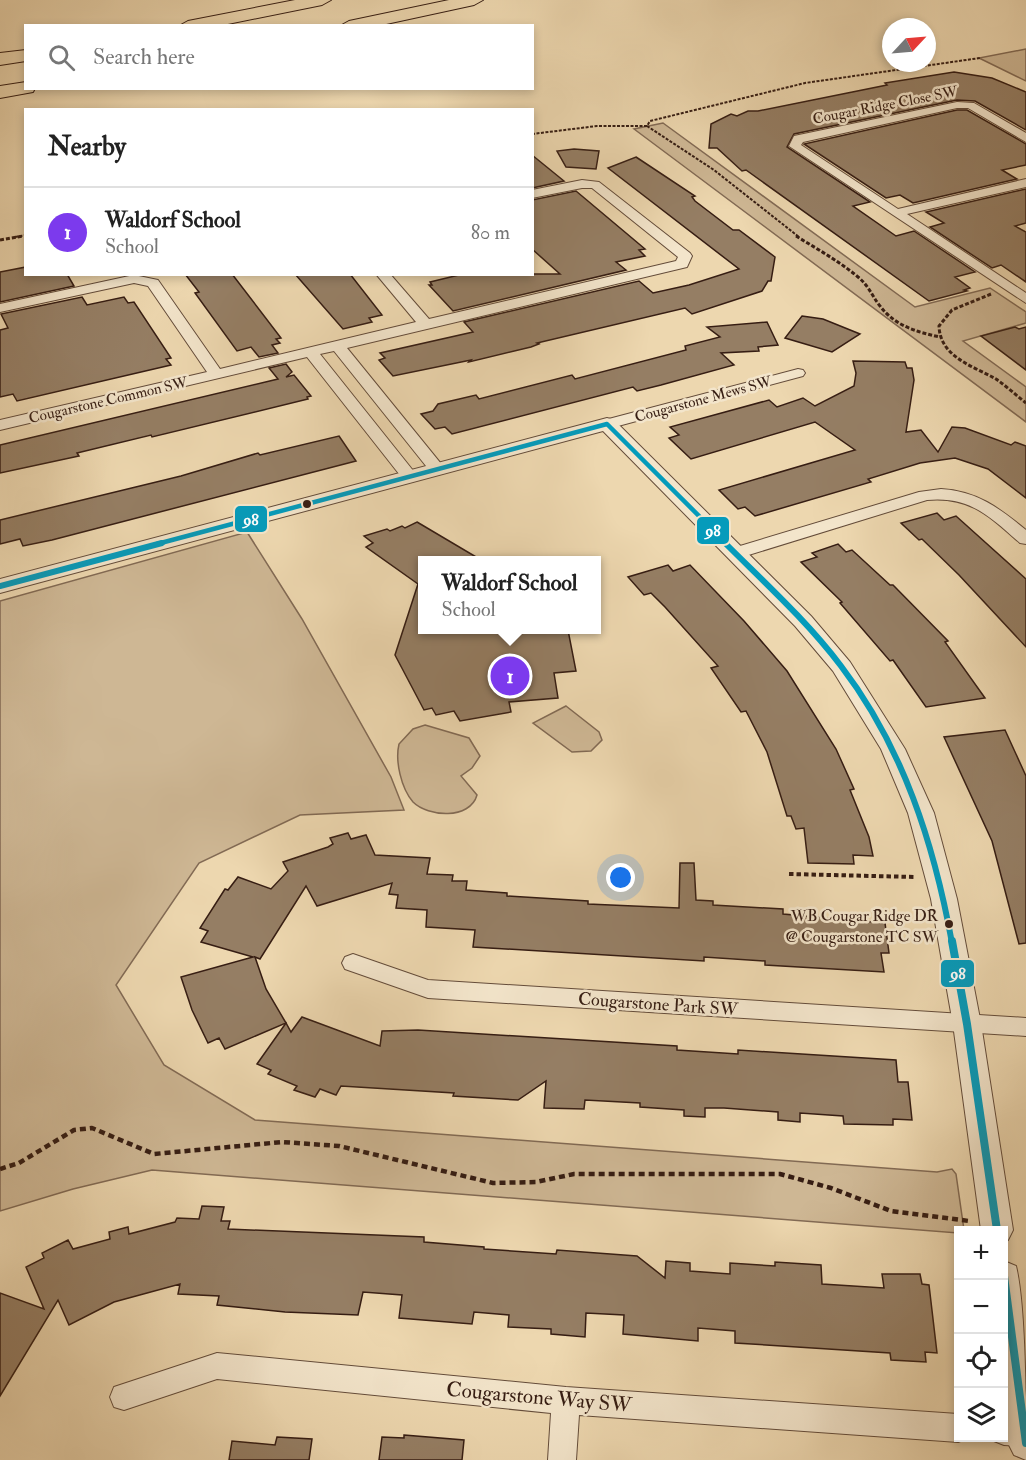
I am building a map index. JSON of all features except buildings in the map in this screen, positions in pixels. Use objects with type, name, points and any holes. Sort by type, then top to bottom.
[{"type":"highway","points":[[198,24],[322,0]]},
{"type":"highway","points":[[359,24],[474,0]]},
{"type":"highway","points":[[0,59],[24,55]]},
{"type":"highway","points":[[0,92],[24,88]]},
{"type":"street","name":"Cougar Ridge Close SW","points":[[1026,138],[970,105],[957,105],[798,139],[795,146],[1026,299]]},
{"type":"street","points":[[896,213],[1026,183]]},
{"type":"street","name":"Cougarstone Common SW","points":[[0,425],[682,264],[685,256],[595,185],[582,184],[534,194]]},
{"type":"street","points":[[383,276],[425,324]]},
{"type":"street","name":"Cougarstone Common SW","points":[[0,308],[134,279],[153,283],[216,374]]},
{"type":"street","points":[[337,345],[436,468]]},
{"type":"street","points":[[311,352],[409,476]]},
{"type":"street","name":"Cougarstone Mews SW","points":[[607,424],[798,373]]},
{"type":"street","points":[[0,586],[607,424],[803,621],[842,667],[893,749],[921,813],[939,877],[967,1024],[997,1226]]},
{"type":"street","points":[[736,553],[941,492],[973,498],[1026,539]]},
{"type":"street","name":"Cougarstone Park SW","points":[[354,963],[388,977],[428,989],[1026,1027]]},
{"type":"street","points":[[1004,1280],[1020,1434]]},
{"type":"street","name":"Cougarstone Way SW","points":[[124,1397],[217,1366],[566,1401],[954,1428]]},
{"type":"street","points":[[562,1460],[566,1401]]},
{"type":"path","points":[[631,125],[805,83],[980,58]]},
{"type":"path","points":[[647,126],[650,120]]},
{"type":"path","points":[[534,134],[597,126],[647,126],[680,150],[714,170],[785,228],[857,276],[872,290],[880,306],[911,332],[940,337]]},
{"type":"path","points":[[0,240],[24,235]]},
{"type":"path","points":[[999,292],[970,300],[948,311],[939,327],[940,337],[961,361],[997,380],[1026,403]]},
{"type":"path","points":[[789,874],[939,877]]},
{"type":"path","points":[[0,1169],[19,1163],[53,1145],[74,1130],[92,1128],[154,1154],[282,1142],[339,1146],[493,1183],[536,1182],[574,1174],[705,1172],[780,1174],[831,1188],[891,1211],[990,1226]]},
{"type":"shaded area","points":[[1026,49],[1026,81],[979,58]]},
{"type":"shaded area","points":[[663,123],[915,307],[990,288],[1026,312],[1026,323],[963,341],[1026,387],[1026,422],[634,129]]},
{"type":"shaded area","points":[[247,532],[302,619],[391,777],[404,810],[300,815],[199,863],[116,985],[164,1065],[255,1120],[937,1172],[952,1169],[956,1174],[963,1226],[954,1226],[954,1233],[152,1170],[73,1189],[0,1211],[0,601]]},
{"type":"shaded area","points":[[566,706],[599,732],[602,740],[591,751],[572,752],[533,723]]},
{"type":"shaded area","points":[[425,725],[469,738],[480,756],[472,768],[461,776],[477,795],[466,809],[448,814],[428,811],[413,802],[405,789],[399,766],[399,744],[413,729]]},
{"type":"transit line","name":"98","points":[[0,586],[607,424],[803,621],[842,667],[893,749],[921,813],[944,899],[967,1024],[996,1226]]},
{"type":"transit line","name":"98","points":[[1005,1280],[1026,1443]]},
{"type":"place","name":"Waldorf School","points":[[510,676]]},
{"type":"place","name":"WB Cougar Ridge DR @ Cougarstone TC SW","points":[[949,924]]}]
